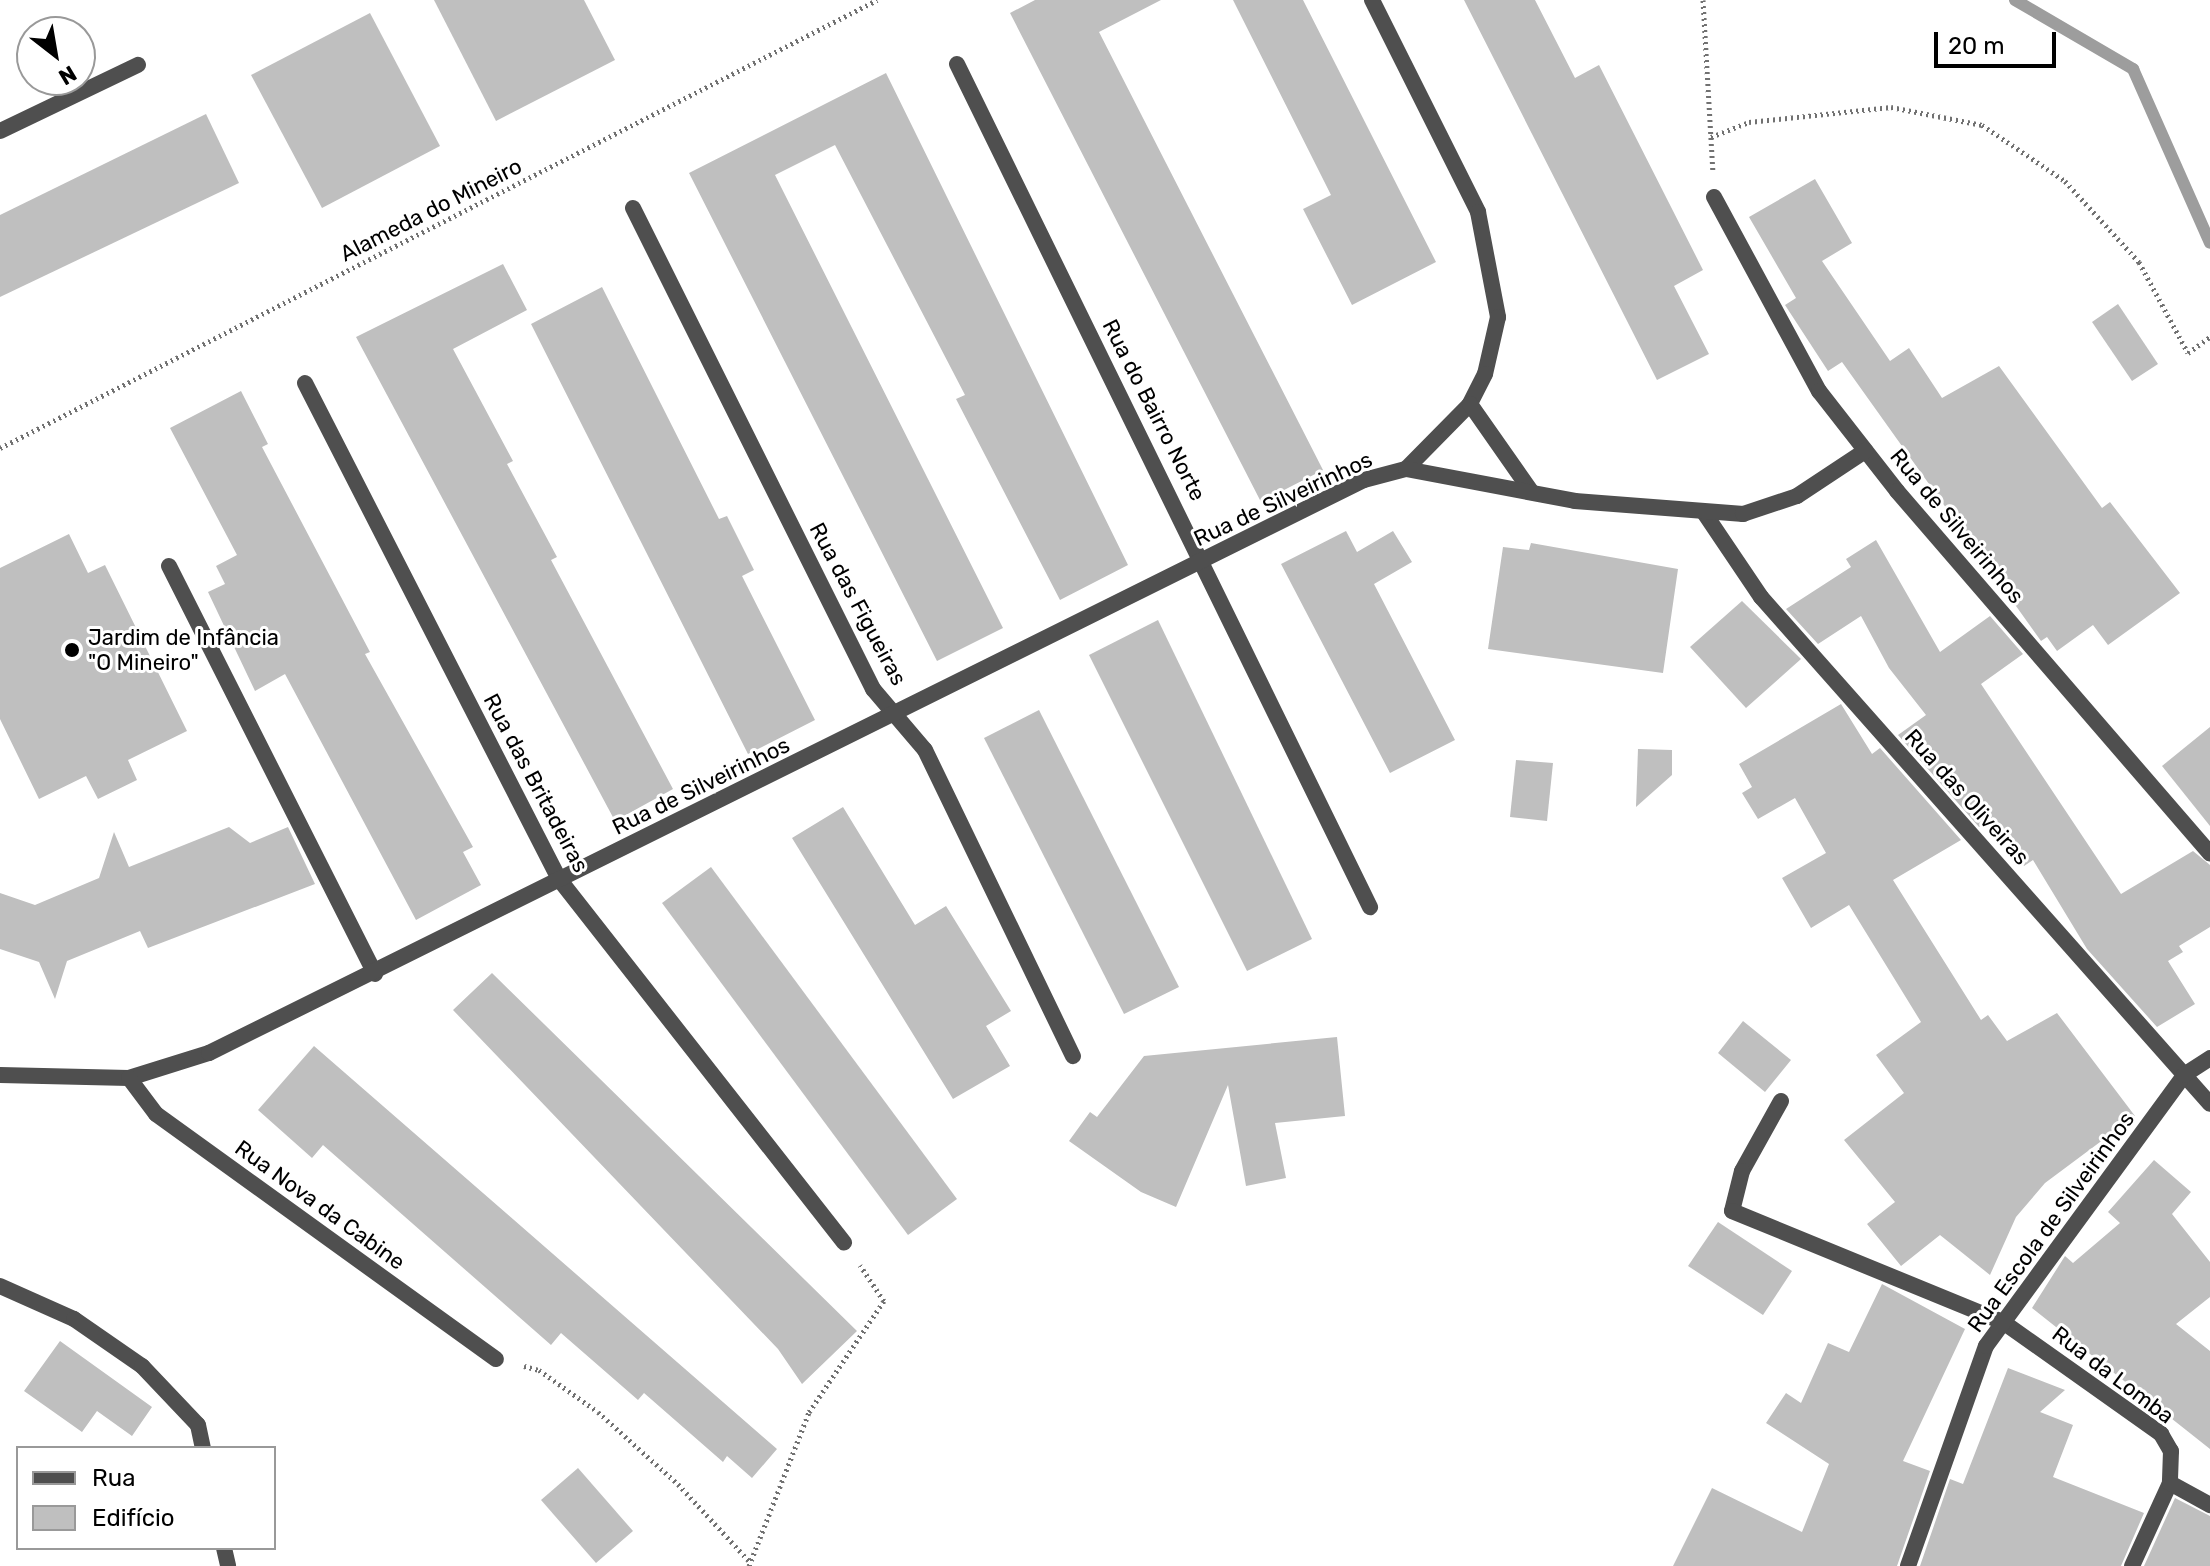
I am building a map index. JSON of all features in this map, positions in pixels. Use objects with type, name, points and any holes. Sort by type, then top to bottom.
[{"type":"street","points":[[1372,0],[1478,212],[1493,268],[1498,317],[1485,374],[1470,404],[1406,469]]},
{"type":"street","name":"Rua do Bairro Norte","points":[[957,64],[1204,559],[1370,907]]},
{"type":"street","points":[[0,131],[138,65]]},
{"type":"street","name":"Rua de Silveirinhos","points":[[1714,197],[1767,304],[1819,391],[1865,451],[2210,854]]},
{"type":"street","name":"Rua das Figueiras","points":[[633,208],[873,689],[925,750],[1073,1056]]},
{"type":"street","name":"Rua das Britadeiras","points":[[305,383],[559,879],[844,1242]]},
{"type":"street","points":[[1470,404],[1531,491]]},
{"type":"street","points":[[1406,469],[1531,491],[1743,514],[1797,496],[1865,451]]},
{"type":"street","name":"Rua de Silveirinhos","points":[[0,1075],[129,1078],[209,1053],[375,974],[559,879],[1364,480],[1406,469]]},
{"type":"street","name":"Rua das Oliveiras","points":[[1703,511],[1761,597],[2210,1104]]},
{"type":"street","points":[[169,566],[375,974]]},
{"type":"street","name":"Rua Escola de Silveirinhos","points":[[1908,1566],[1986,1346],[2184,1075],[2210,1058]]},
{"type":"street","name":"Rua Nova da Cabine","points":[[129,1078],[156,1114],[496,1359]]},
{"type":"street","name":"Rua da Lomba","points":[[1781,1101],[1742,1171],[1732,1211],[2003,1322],[2161,1434],[2171,1451],[2170,1483],[2132,1566]]},
{"type":"street","points":[[0,1286],[74,1319],[142,1366],[198,1425],[203,1446]]},
{"type":"street","points":[[2170,1483],[2210,1505]]},
{"type":"path","name":"Alameda do Mineiro","points":[[0,448],[877,0]]},
{"type":"path","points":[[1703,0],[1714,197]]},
{"type":"path","points":[[1711,137],[1749,122],[1891,107],[1982,125],[2076,192],[2139,262],[2188,353],[2210,337]]},
{"type":"path","points":[[496,1359],[539,1370],[598,1412],[678,1484],[750,1564],[809,1412],[884,1301],[844,1242]]},
{"type":"building","points":[[434,0],[584,0],[615,60],[496,121]]},
{"type":"building","points":[[1035,0],[1161,0],[1099,32],[1323,470],[1261,502],[1010,13]]},
{"type":"building","points":[[1233,0],[1303,0],[1436,262],[1352,305],[1303,209],[1331,195]]},
{"type":"building","points":[[1464,0],[1535,0],[1575,78],[1599,65],[1703,270],[1674,286],[1709,354],[1657,380]]},
{"type":"building","points":[[370,13],[440,146],[322,208],[251,75]]},
{"type":"building","points":[[886,73],[1128,565],[1060,600],[956,399],[965,395],[835,145],[775,175],[1003,628],[937,661],[689,173]]},
{"type":"building","points":[[206,114],[239,183],[0,297],[0,215]]},
{"type":"building","points":[[1815,179],[1852,243],[1822,261],[1890,361],[1909,348],[1942,398],[1999,366],[2102,508],[2110,502],[2180,593],[2108,645],[2093,625],[2057,651],[2047,637],[2041,641],[1842,362],[1828,371],[1785,305],[1796,298],[1749,217]]},
{"type":"building","points":[[503,264],[527,310],[453,349],[513,461],[507,464],[557,557],[551,560],[673,789],[615,821],[356,337]]},
{"type":"building","points":[[602,287],[719,519],[727,516],[754,570],[742,576],[815,720],[748,754],[531,324]]},
{"type":"building","points":[[2118,304],[2158,364],[2132,381],[2092,322]]},
{"type":"building","points":[[241,391],[268,444],[262,447],[370,652],[365,654],[473,847],[463,852],[481,885],[416,920],[285,674],[255,691],[208,592],[225,584],[216,566],[237,555],[170,428]]},
{"type":"building","points":[[1346,531],[1357,552],[1393,531],[1412,562],[1374,584],[1455,740],[1390,773],[1281,564]]},
{"type":"building","points":[[69,534],[88,573],[105,565],[187,731],[128,760],[137,780],[98,799],[86,776],[39,799],[0,719],[0,568]]},
{"type":"building","points":[[1876,540],[1940,652],[1990,616],[2023,654],[1981,684],[2121,894],[2193,851],[2210,865],[2210,927],[2179,946],[2183,952],[2168,961],[2195,1004],[2157,1027],[2087,949],[2033,860],[2024,866],[1993,817],[1979,827],[1898,735],[1926,715],[1889,668],[1861,616],[1818,644],[1786,609],[1851,567],[1846,559]]},
{"type":"building","points":[[1531,543],[1678,569],[1663,673],[1488,649],[1503,547],[1529,550]]},
{"type":"building","points":[[1742,601],[1801,659],[1746,708],[1690,647]]},
{"type":"building","points":[[1158,620],[1312,939],[1247,971],[1089,655]]},
{"type":"building","points":[[1841,704],[1872,754],[1880,748],[1961,840],[1893,880],[1981,1020],[1988,1015],[2007,1041],[2057,1013],[2135,1116],[2045,1183],[2016,1217],[1990,1275],[1940,1235],[1901,1266],[1867,1224],[1895,1202],[1844,1140],[1904,1093],[1876,1055],[1921,1022],[1849,905],[1811,928],[1782,878],[1826,853],[1795,798],[1758,819],[1742,793],[1752,787],[1739,764]]},
{"type":"building","points":[[1039,710],[1179,987],[1124,1014],[984,738]]},
{"type":"building","points":[[2210,727],[2210,826],[2162,766]]},
{"type":"building","points":[[1638,749],[1672,750],[1672,775],[1636,807]]},
{"type":"building","points":[[1516,760],[1553,763],[1547,821],[1510,817]]},
{"type":"building","points":[[843,807],[915,925],[946,906],[1011,1011],[986,1026],[1010,1066],[953,1099],[792,838]]},
{"type":"building","points":[[229,827],[250,843],[288,827],[315,884],[148,948],[140,931],[67,961],[55,999],[39,962],[0,949],[0,893],[35,905],[99,878],[114,832],[129,867]]},
{"type":"building","points":[[711,867],[957,1199],[908,1235],[662,903]]},
{"type":"building","points":[[492,973],[857,1331],[802,1384],[778,1349],[453,1010]]},
{"type":"building","points":[[1743,1021],[1791,1060],[1765,1092],[1718,1053]]},
{"type":"building","points":[[1337,1037],[1345,1116],[1275,1123],[1286,1178],[1246,1186],[1228,1085],[1176,1207],[1141,1192],[1069,1141],[1090,1112],[1097,1117],[1144,1056]]},
{"type":"building","points":[[314,1046],[777,1449],[752,1478],[727,1456],[723,1462],[644,1393],[638,1400],[561,1333],[551,1345],[323,1145],[312,1158],[258,1110]]},
{"type":"building","points":[[2154,1160],[2191,1192],[2172,1214],[2210,1262],[2210,1297],[2176,1324],[2210,1351],[2210,1449],[2032,1308],[2065,1256],[2073,1263],[2120,1223],[2108,1212]]},
{"type":"building","points":[[1718,1222],[1792,1271],[1763,1315],[1688,1266]]},
{"type":"building","points":[[1882,1284],[1965,1329],[1903,1461],[1930,1471],[1897,1566],[1673,1566],[1712,1488],[1802,1532],[1829,1464],[1766,1423],[1786,1393],[1801,1403],[1828,1343],[1849,1352]]},
{"type":"building","points":[[60,1341],[152,1407],[132,1436],[97,1411],[82,1432],[24,1391]]},
{"type":"building","points":[[2008,1368],[2065,1390],[2040,1412],[2073,1425],[2053,1477],[2144,1513],[2121,1566],[1920,1566],[1950,1479],[1963,1484]]},
{"type":"building","points":[[578,1468],[633,1531],[596,1563],[541,1500]]},
{"type":"building","points":[[2175,1498],[2210,1516],[2210,1566],[2144,1566]]},
{"type":"waterway","points":[[2015,0],[2133,69],[2210,243]]},
{"type":"place","name":"Jardim de Infância \"O Mineiro\"","points":[[72,650]]}]
